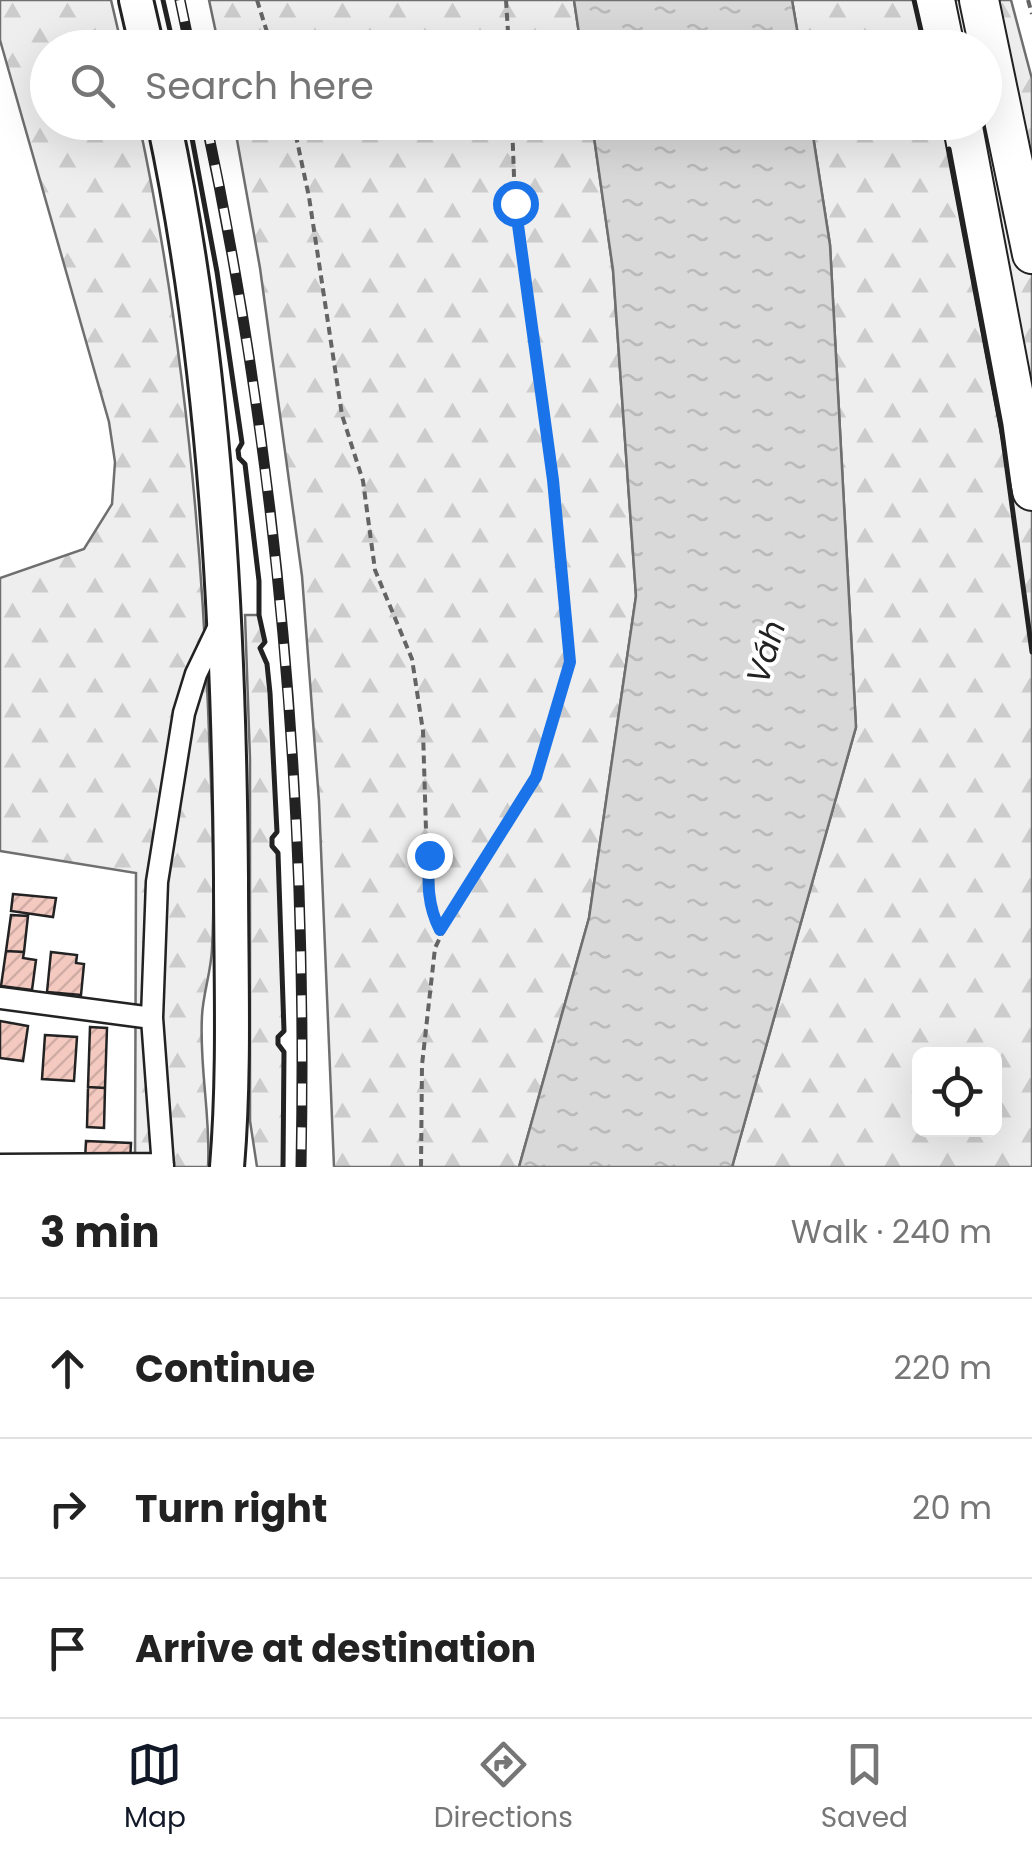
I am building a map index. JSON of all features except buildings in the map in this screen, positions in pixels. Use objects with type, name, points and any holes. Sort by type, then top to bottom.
[{"type":"highway","points":[[935,0],[941,30]]},
{"type":"highway","points":[[979,0],[985,30]]},
{"type":"highway","points":[[1002,110],[1032,254]]},
{"type":"highway","points":[[965,140],[1032,491]]},
{"type":"main road","points":[[136,0],[143,30]]},
{"type":"main road","points":[[168,140],[194,302],[217,522],[230,817],[232,1020],[227,1167]]},
{"type":"street","points":[[0,1164],[163,1166],[152,1018],[157,882],[174,763],[196,674],[222,620]]},
{"type":"street","points":[[0,998],[152,1018]]},
{"type":"path","points":[[257,0],[266,30]]},
{"type":"path","points":[[506,0],[508,30]]},
{"type":"path","points":[[1028,0],[1032,14]]},
{"type":"path","points":[[297,140],[342,415],[363,481],[374,570],[412,659],[424,730],[428,896],[440,930]]},
{"type":"path","points":[[421,1167],[422,1065],[430,970],[440,930],[536,777],[570,662],[553,480],[515,203],[513,140]]},
{"type":"green space","points":[[0,0],[111,0],[118,30],[30,30],[30,140],[142,140],[153,195],[186,413],[204,633],[213,859],[212,949],[202,1035],[208,1167],[135,1167],[136,873],[0,851],[0,578],[84,549],[112,504],[115,462],[109,422],[0,40]]},
{"type":"green space","points":[[209,0],[574,0],[578,30],[215,30]]},
{"type":"green space","points":[[792,0],[1011,0],[1032,79],[1032,1167],[732,1167],[856,727],[830,245],[814,140],[1002,140],[1002,30],[797,30]]},
{"type":"green space","points":[[237,140],[594,140],[613,270],[636,596],[589,918],[519,1167],[334,1167],[319,801],[302,576],[260,268]]},
{"type":"green space","points":[[245,615],[259,615],[265,642],[260,648],[267,664],[270,693],[277,832],[272,846],[278,853],[284,1031],[278,1037],[284,1052],[283,1167],[257,1167],[250,1121],[250,759]]},
{"type":"water","points":[[574,0],[792,0],[797,30],[578,30]]},
{"type":"water","name":"Váh","points":[[594,140],[814,140],[830,245],[856,727],[732,1167],[519,1167],[589,918],[636,596],[613,270]]},
{"type":"railway","points":[[180,0],[186,30]]},
{"type":"railway","points":[[209,140],[253,380],[284,642],[299,905],[301,1167]]},
{"type":"wall","points":[[163,0],[170,30]]},
{"type":"wall","points":[[914,0],[921,30]]},
{"type":"wall","points":[[192,140],[217,272],[242,443],[239,458],[245,464],[265,642],[260,648],[267,664],[270,693],[277,832],[272,846],[278,853],[284,1031],[278,1037],[284,1052],[283,1167]]},
{"type":"wall","points":[[949,149],[1001,425],[1032,652]]},
{"type":"route","points":[[429,855],[428,896],[440,930],[536,777],[570,662],[553,480],[515,203]]}]
